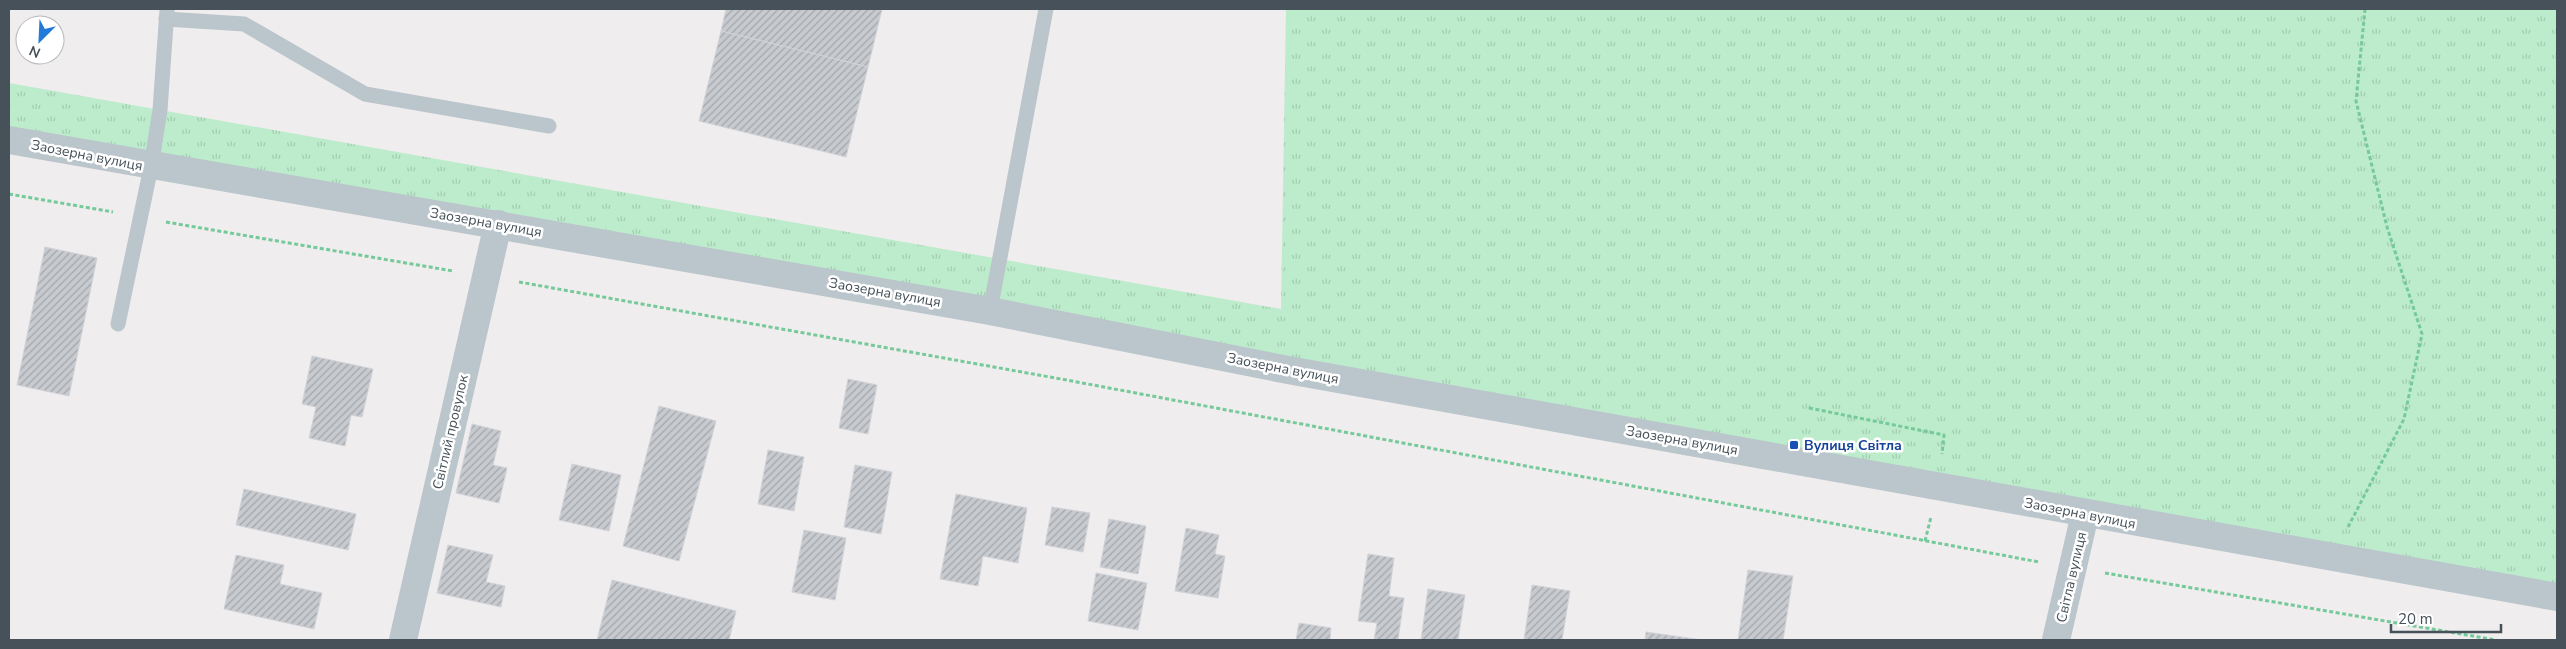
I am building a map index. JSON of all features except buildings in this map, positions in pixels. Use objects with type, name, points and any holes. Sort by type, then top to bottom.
[{"type":"street","name":"Заозерна вулиця","points":[[9,140],[151,167],[498,224],[990,311],[1288,370],[2557,597]]},
{"type":"street","name":"Світлий провулок","points":[[403,640],[498,224]]},
{"type":"street","name":"Світла вулиця","points":[[2056,640],[2086,514]]},
{"type":"lane","points":[[990,311],[1046,9]]},
{"type":"lane","points":[[118,324],[151,167],[160,110],[166,14],[244,24],[364,94],[549,126]]},
{"type":"path","points":[[2332,558],[2404,419],[2422,334],[2387,227],[2356,100],[2365,9]]},
{"type":"path","points":[[9,194],[462,272]]},
{"type":"path","points":[[514,281],[1061,379],[2043,563]]},
{"type":"path","points":[[1809,408],[1944,435]]},
{"type":"path","points":[[2103,573],[2496,640]]},
{"type":"green space","points":[[1286,9],[2557,9],[2557,597],[9,140],[9,83],[1281,309]]},
{"type":"place","name":"Вулиця Світла","points":[[1794,445]]}]
